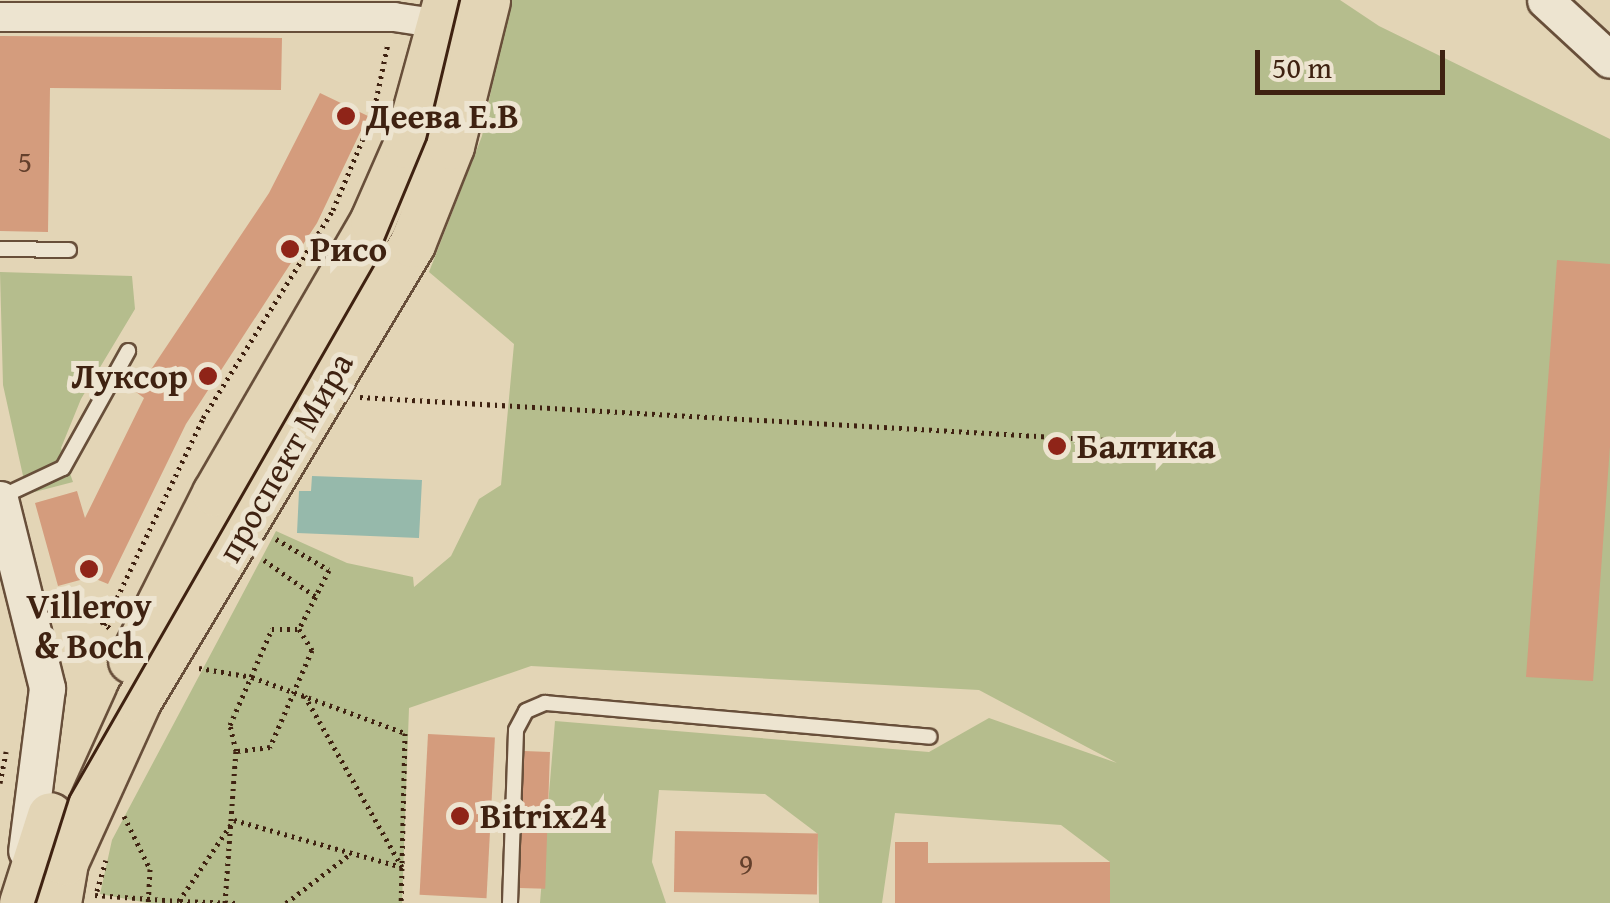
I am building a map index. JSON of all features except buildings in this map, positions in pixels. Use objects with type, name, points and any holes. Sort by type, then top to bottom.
[{"type":"main road","name":"проспект Мира","points":[[49,899],[139,699],[412,244],[451,146],[487,0]]},
{"type":"main road","name":"проспект Мира","points":[[49,899],[50,816],[216,493],[373,220],[406,145],[443,12]]},
{"type":"street","points":[[1544,0],[1610,60]]},
{"type":"street","points":[[0,16],[394,17],[443,12]]},
{"type":"street","points":[[0,498],[47,688],[49,899]]},
{"type":"lane","points":[[0,249],[69,250]]},
{"type":"lane","points":[[0,498],[63,468],[128,352]]},
{"type":"lane","points":[[510,903],[516,730],[535,707],[930,737]]},
{"type":"path","points":[[104,625],[203,418],[334,210],[373,115],[394,17]]},
{"type":"path","points":[[343,395],[1142,442]]},
{"type":"path","points":[[299,630],[316,597],[328,570],[275,538],[263,562],[316,597]]},
{"type":"path","points":[[225,903],[236,751],[230,726],[272,629],[299,630]]},
{"type":"path","points":[[236,751],[270,747],[312,650],[299,630]]},
{"type":"path","points":[[192,666],[252,676],[405,734],[401,903]]},
{"type":"path","points":[[305,696],[402,866]]},
{"type":"path","points":[[119,811],[150,869],[148,900]]},
{"type":"path","points":[[234,820],[402,866]]},
{"type":"path","points":[[179,900],[234,820]]},
{"type":"path","points":[[286,903],[349,854]]},
{"type":"path","points":[[49,899],[237,903]]},
{"type":"green space","name":"Балтика","points":[[509,0],[1340,0],[1379,26],[1610,139],[1610,903],[1110,903],[1110,862],[1061,825],[895,813],[882,903],[819,903],[818,834],[765,794],[659,790],[652,862],[666,903],[540,903],[555,721],[929,752],[989,718],[1117,763],[979,690],[531,666],[409,708],[402,903],[148,903],[100,894],[112,840],[276,531],[347,563],[413,577],[414,587],[451,556],[479,499],[501,485],[514,344],[429,272],[482,136]]},
{"type":"green space","points":[[0,272],[132,276],[135,309],[81,399],[61,448],[73,482],[27,494],[3,385]]},
{"type":"shaded area","points":[[312,476],[422,480],[419,538],[297,533],[299,491],[311,491]]},
{"type":"tram line","points":[[35,903],[69,796],[374,264],[426,139],[459,0]]},
{"type":"place","name":"Деева Е.В","points":[[346,116]]},
{"type":"place","name":"Рисо","points":[[290,249]]},
{"type":"place","name":"Луксор","points":[[208,376]]},
{"type":"place","name":"Балтика","points":[[1057,446]]},
{"type":"place","name":"Villeroy & Boch","points":[[89,569]]},
{"type":"place","name":"Bitrix24","points":[[460,816]]}]
